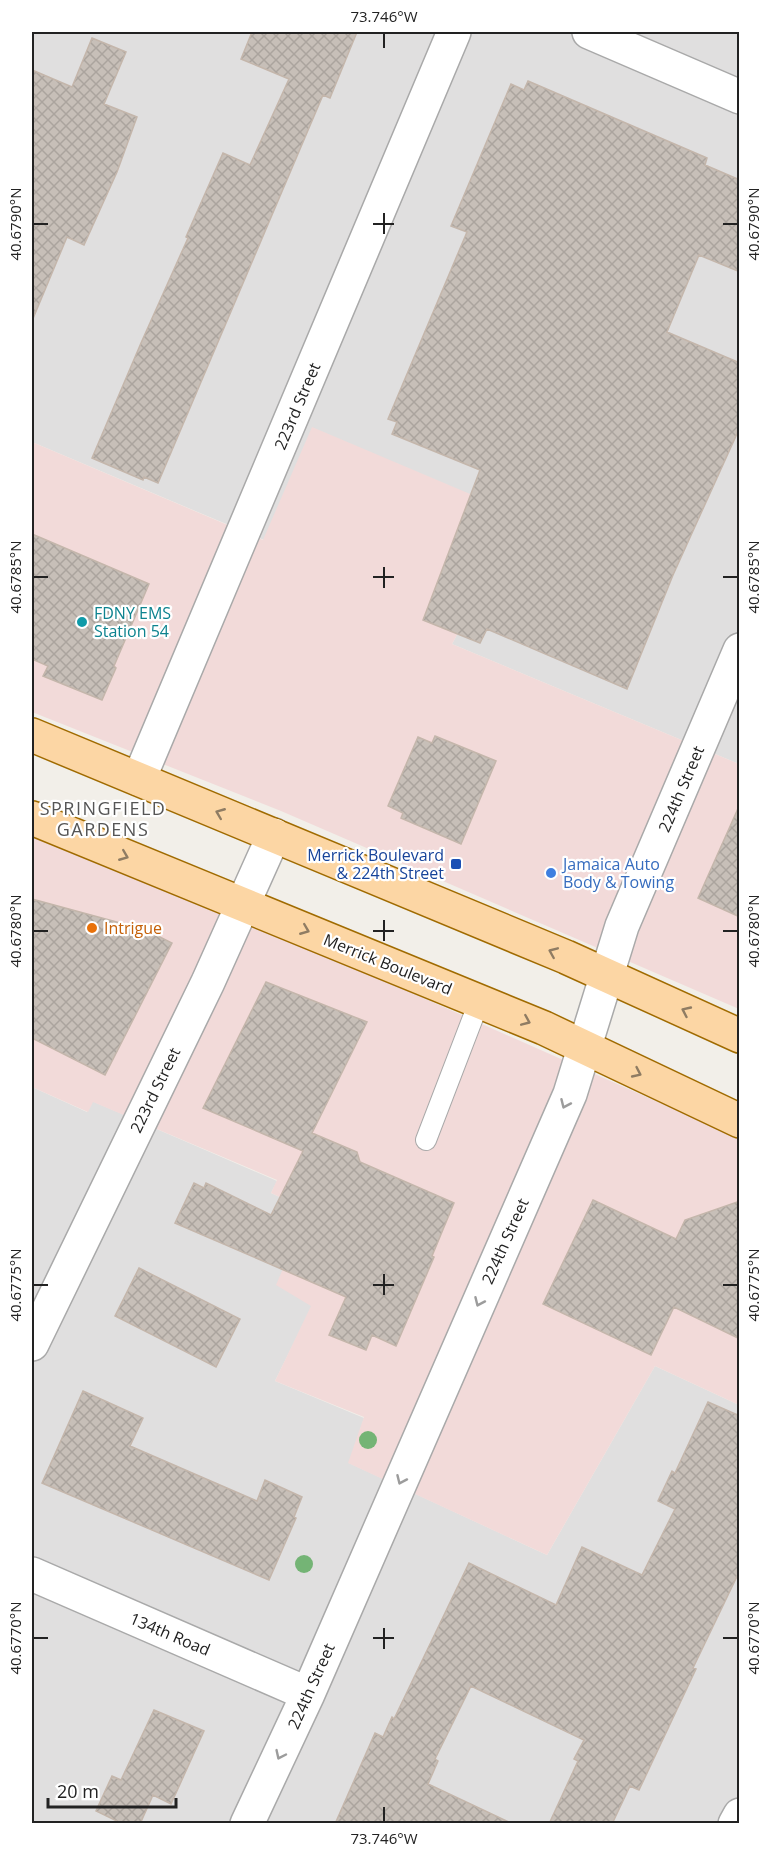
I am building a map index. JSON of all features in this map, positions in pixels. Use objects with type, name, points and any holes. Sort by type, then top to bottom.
[{"type":"main road","points":[[32,735],[607,975],[740,1036]]},
{"type":"main road","name":"Merrick Boulevard","points":[[32,818],[544,1029],[740,1121]]},
{"type":"street","name":"223rd Street","points":[[139,780],[454,32]]},
{"type":"street","points":[[589,32],[740,97]]},
{"type":"street","name":"224th Street","points":[[247,1824],[308,1694],[570,1094],[622,926],[740,650]]},
{"type":"street","name":"223rd Street","points":[[32,1344],[208,982],[274,835]]},
{"type":"street","name":"134th Road","points":[[32,1574],[308,1694]]},
{"type":"street","points":[[735,1824],[740,1815]]},
{"type":"lane","points":[[426,1140],[478,1002]]},
{"type":"shaded area","points":[[32,32],[739,32],[739,764],[452,644],[521,516],[264,540],[32,442]]},
{"type":"shaded area","points":[[312,427],[522,516],[452,644],[739,764],[739,1009],[281,811],[32,712],[32,442],[263,540]]},
{"type":"shaded area","points":[[32,830],[137,871],[739,1138],[739,1405],[655,1366],[547,1555],[348,1463],[364,1417],[275,1381],[311,1306],[276,1285],[308,1210],[271,1193],[277,1180],[93,1102],[88,1112],[32,1087]]},
{"type":"shaded area","points":[[32,1087],[87,1112],[92,1101],[277,1181],[271,1193],[308,1210],[312,1306],[275,1381],[364,1418],[349,1463],[547,1555],[655,1366],[739,1405],[739,1823],[32,1823]]},
{"type":"building","points":[[252,32],[357,32],[330,98],[323,95],[158,483],[144,477],[143,480],[92,458],[223,153],[250,165],[289,79],[241,59]]},
{"type":"building","points":[[92,38],[126,52],[104,104],[137,117],[117,172],[84,245],[67,237],[32,321],[32,70],[72,87]]},
{"type":"building","points":[[528,81],[707,158],[705,165],[740,180],[740,272],[699,255],[667,332],[740,363],[740,427],[673,575],[627,689],[487,629],[480,643],[423,620],[480,470],[392,434],[397,422],[388,419],[467,232],[451,226],[511,84],[524,90]]},
{"type":"building","name":"FDNY EMS Station 54","points":[[32,534],[149,584],[102,700],[43,676],[48,666],[32,659]]},
{"type":"building","points":[[435,736],[496,761],[461,844],[401,818],[403,813],[388,806],[418,737],[432,743]]},
{"type":"building","points":[[740,804],[740,917],[698,898]]},
{"type":"building","points":[[32,899],[146,930],[172,943],[105,1075],[32,1038]]},
{"type":"building","points":[[266,982],[367,1022],[312,1133],[357,1152],[360,1162],[454,1203],[396,1346],[372,1335],[366,1350],[329,1335],[346,1297],[175,1223],[194,1183],[204,1188],[206,1183],[271,1215],[303,1151],[203,1108]]},
{"type":"building","points":[[593,1200],[676,1239],[685,1220],[740,1201],[740,1339],[674,1307],[651,1355],[543,1304]]},
{"type":"building","points":[[139,1268],[240,1319],[216,1367],[115,1316]]},
{"type":"building","points":[[83,1391],[143,1418],[130,1446],[257,1501],[265,1480],[302,1497],[294,1517],[296,1518],[269,1580],[42,1483]]},
{"type":"building","points":[[708,1402],[740,1416],[740,1570],[693,1668],[696,1669],[639,1790],[630,1786],[612,1824],[549,1824],[578,1761],[574,1759],[584,1740],[471,1686],[435,1759],[438,1761],[428,1784],[513,1824],[335,1824],[375,1733],[383,1737],[392,1717],[394,1719],[469,1563],[556,1605],[582,1547],[642,1575],[675,1509],[658,1501],[672,1471],[675,1473]]},
{"type":"building","points":[[154,1710],[204,1731],[171,1804],[153,1795],[140,1824],[123,1824],[96,1811],[112,1776],[121,1780]]},
{"type":"place","name":"FDNY EMS Station 54","points":[[82,622]]},
{"type":"place","name":"Merrick Boulevard & 224th Street","points":[[456,864]]},
{"type":"place","name":"Jamaica Auto Body & Towing","points":[[551,873]]},
{"type":"place","name":"Intrigue","points":[[92,928]]},
{"type":"district","name":"SPRINGFIELD GARDENS","points":[[103,818]]}]
